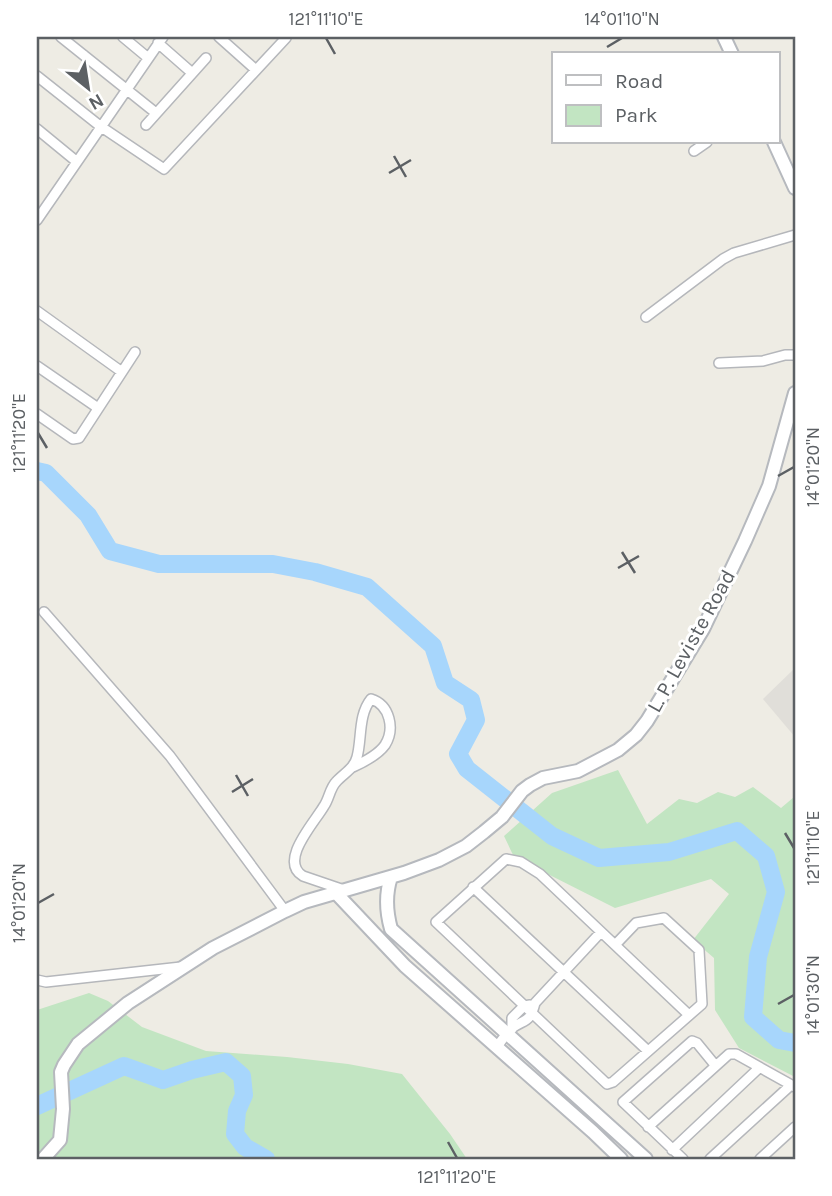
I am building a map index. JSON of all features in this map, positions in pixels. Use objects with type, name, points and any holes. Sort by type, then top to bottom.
[{"type":"main road","points":[[775,144],[794,183]]},
{"type":"main road","name":"L. P. Leviste Road","points":[[43,1159],[60,1140],[63,1109],[61,1072],[78,1044],[128,1003],[213,948],[304,902],[391,877],[439,860],[466,846],[502,817],[530,785],[543,778],[578,771],[618,750],[647,721],[703,629],[753,523],[769,486],[795,393]]},
{"type":"main road","points":[[391,877],[386,910],[391,929],[510,1031],[646,1159]]},
{"type":"main road","points":[[340,892],[378,940],[621,1159]]},
{"type":"main road","points":[[378,940],[391,929]]},
{"type":"street","points":[[61,37],[156,113]]},
{"type":"street","points":[[123,37],[147,57]]},
{"type":"street","points":[[219,37],[256,70]]},
{"type":"street","points":[[37,76],[100,126],[164,169],[286,38]]},
{"type":"street","points":[[37,220],[160,40],[191,72]]},
{"type":"street","points":[[146,125],[206,58]]},
{"type":"street","points":[[37,129],[76,162]]},
{"type":"street","points":[[694,151],[704,144]]},
{"type":"street","points":[[646,317],[723,259],[734,253],[795,235]]},
{"type":"street","points":[[37,311],[122,372]]},
{"type":"street","points":[[37,414],[76,440],[135,352]]},
{"type":"street","points":[[719,363],[763,361],[795,355]]},
{"type":"street","points":[[37,366],[99,408]]},
{"type":"street","points":[[44,612],[170,757],[285,911]]},
{"type":"street","points":[[340,892],[298,873],[293,861],[296,850],[328,800],[333,786],[353,767],[385,745],[390,724],[388,712],[375,700],[371,699],[365,708],[353,767]]},
{"type":"street","points":[[614,945],[636,923],[664,918],[699,950],[702,1004],[613,1082],[607,1084],[534,1008],[524,1006],[437,925],[438,919],[506,859],[521,862],[540,874],[614,945],[689,1015]]},
{"type":"street","points":[[473,887],[648,1051]]},
{"type":"street","points":[[497,1046],[510,1031],[524,1023],[564,972],[601,932]]},
{"type":"street","points":[[37,980],[46,982],[183,967]]},
{"type":"street","points":[[510,1031],[512,1018],[524,1006]]},
{"type":"street","points":[[683,1159],[623,1102],[692,1041],[697,1043],[715,1065]]},
{"type":"street","points":[[648,1127],[715,1065],[733,1054],[793,1086],[710,1159]]},
{"type":"street","points":[[672,1150],[760,1068]]},
{"type":"street","points":[[760,1159],[795,1128]]},
{"type":"shaded area","points":[[795,668],[795,737],[763,699]]},
{"type":"green space","points":[[618,770],[647,824],[679,799],[697,803],[718,792],[735,797],[753,787],[781,808],[794,797],[795,1077],[739,1048],[715,1010],[714,958],[693,940],[729,894],[711,879],[615,908],[514,857],[504,836],[552,793]]},
{"type":"green space","points":[[89,993],[108,1001],[142,1027],[206,1051],[348,1064],[402,1074],[467,1159],[37,1159],[37,1010]]},
{"type":"waterway","points":[[37,471],[46,473],[88,515],[110,551],[159,564],[273,564],[315,572],[367,587],[433,646],[445,683],[471,700],[476,720],[458,754],[467,769],[552,836],[599,858],[669,852],[737,831],[766,856],[776,892],[758,957],[753,1017],[779,1040],[795,1043]]},
{"type":"waterway","points":[[37,1106],[124,1066],[163,1080],[226,1062],[242,1076],[244,1095],[237,1111],[235,1134],[245,1147],[266,1159]]}]
